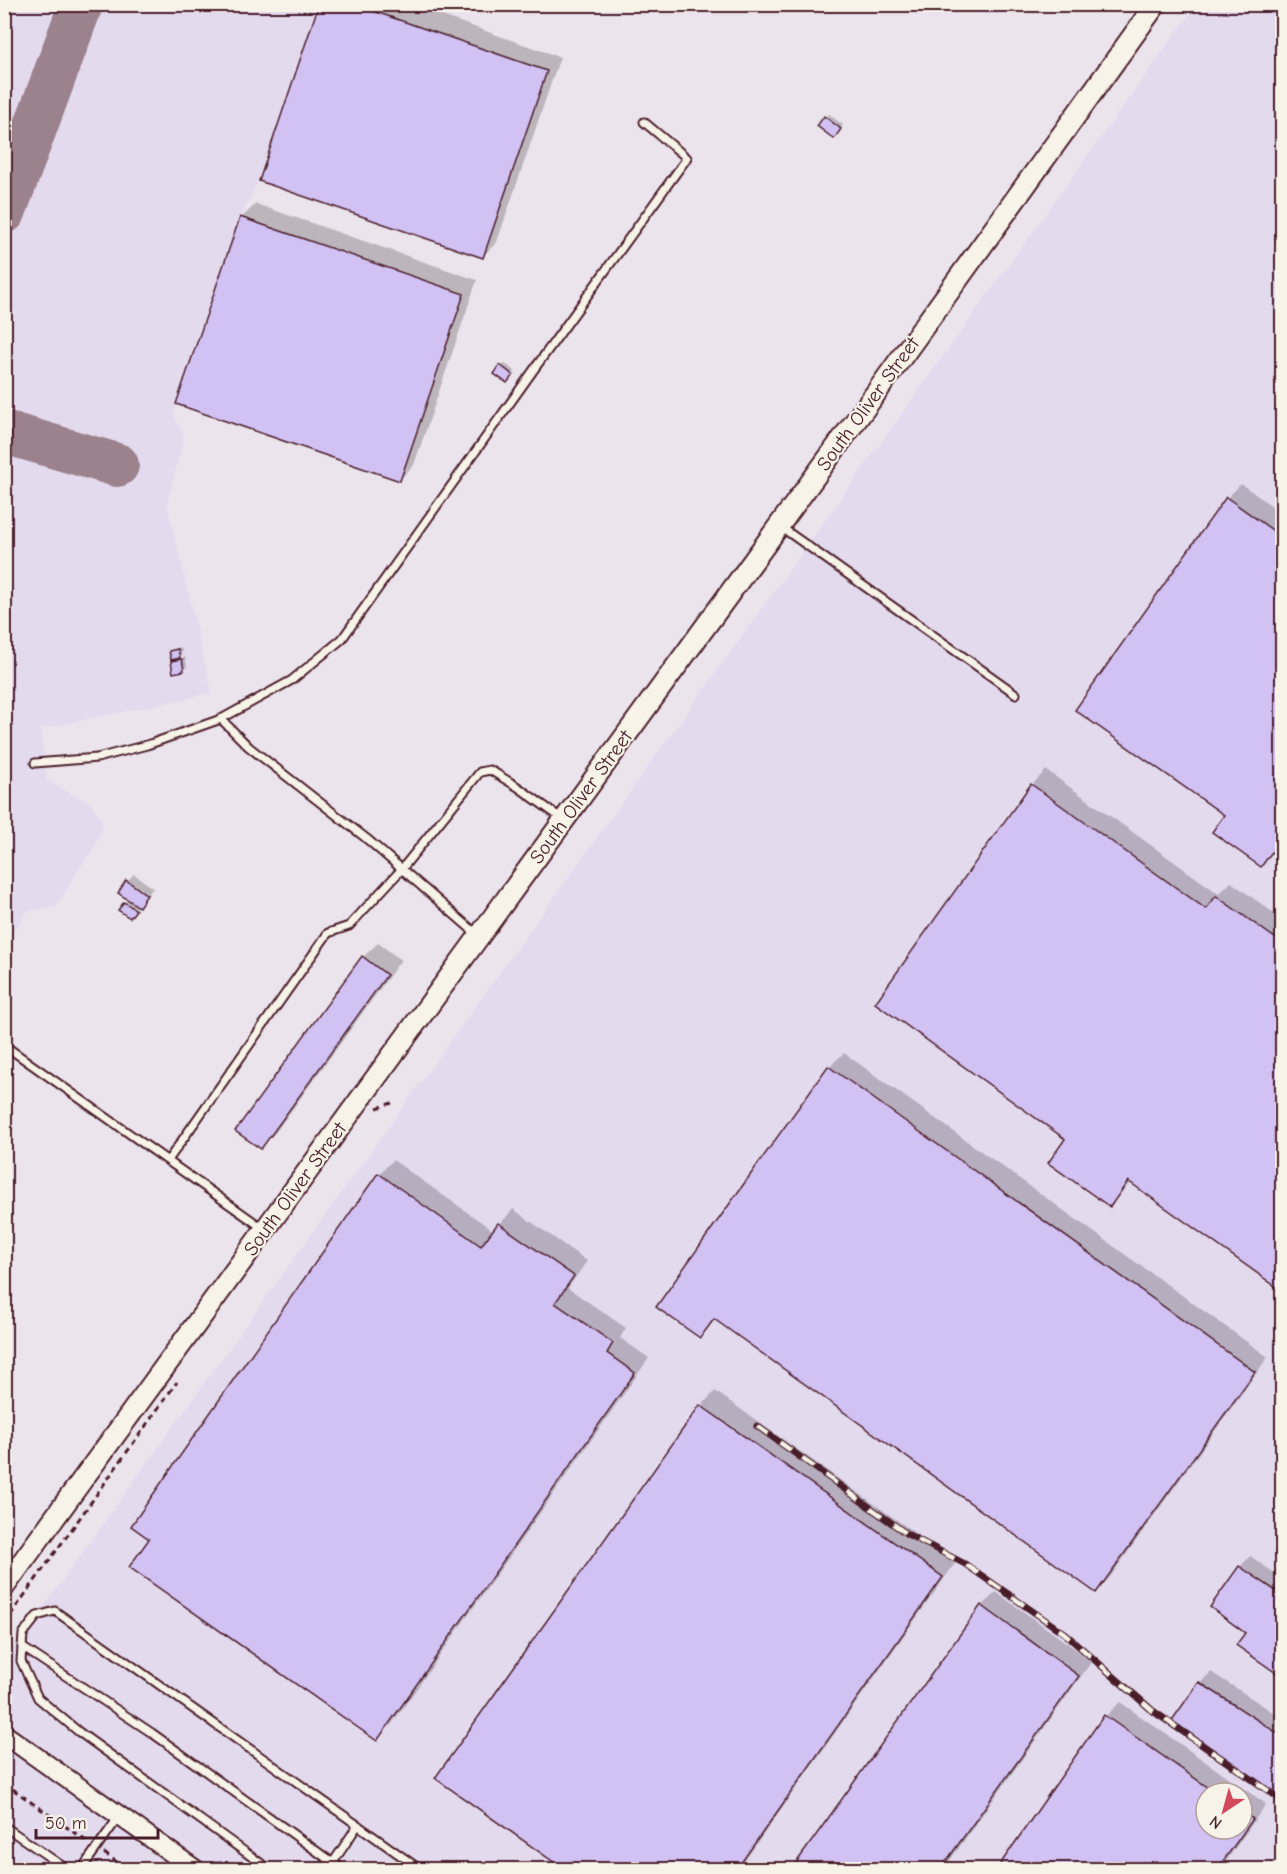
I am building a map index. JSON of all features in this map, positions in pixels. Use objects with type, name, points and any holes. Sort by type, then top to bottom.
[{"type":"main road","name":"South Oliver Street","points":[[4,1587],[779,526],[1156,4]]},
{"type":"street","points":[[4,1734],[196,1869]]},
{"type":"lane","points":[[35,763],[97,758],[147,745],[221,719],[292,680],[342,639],[534,368],[687,158],[644,122]]},
{"type":"lane","points":[[779,526],[1016,694]]},
{"type":"lane","points":[[221,719],[249,747],[367,839],[479,936]]},
{"type":"lane","points":[[169,1159],[328,933],[349,926],[401,870],[480,772],[490,770],[564,820]]},
{"type":"lane","points":[[4,1045],[169,1159],[266,1230]]},
{"type":"lane","points":[[270,1869],[79,1732],[38,1698],[21,1660],[23,1634],[37,1616],[55,1611],[421,1869]]},
{"type":"lane","points":[[22,1647],[152,1733],[343,1869]]},
{"type":"lane","points":[[81,1869],[120,1816]]},
{"type":"lane","points":[[328,1869],[358,1825]]},
{"type":"lane","points":[[4,1826],[68,1869]]},
{"type":"path","points":[[4,1783],[128,1869]]},
{"type":"shaded area","points":[[5,5],[323,5],[261,177],[240,217],[176,404],[175,417],[184,437],[167,504],[212,693],[41,729],[47,781],[91,803],[103,823],[97,842],[56,906],[28,911],[5,943]]},
{"type":"shaded area","points":[[1196,5],[1282,5],[1282,1869],[5,1870],[5,1660]]},
{"type":"building","points":[[319,4],[353,4],[547,71],[483,258],[259,181]]},
{"type":"building","points":[[824,116],[841,129],[834,139],[817,126]]},
{"type":"building","points":[[240,217],[464,294],[400,481],[176,404]]},
{"type":"building","points":[[500,365],[513,375],[507,383],[494,374]]},
{"type":"building","points":[[1226,497],[1282,537],[1282,851],[1276,846],[1261,867],[1212,832],[1224,815],[1075,710]]},
{"type":"building","points":[[178,649],[180,658],[171,660],[169,651]]},
{"type":"building","points":[[182,659],[184,671],[173,673],[171,661]]},
{"type":"building","points":[[1031,784],[1206,909],[1216,896],[1282,943],[1282,1291],[1128,1181],[1110,1207],[1048,1163],[1065,1139],[875,1003]]},
{"type":"building","points":[[126,880],[147,895],[139,907],[118,893]]},
{"type":"building","points":[[124,902],[136,910],[130,918],[118,910]]},
{"type":"building","points":[[362,956],[387,975],[261,1149],[235,1131]]},
{"type":"building","points":[[828,1066],[1255,1372],[1096,1593],[714,1319],[700,1338],[656,1307]]},
{"type":"building","points":[[378,1173],[481,1246],[498,1223],[574,1276],[555,1303],[613,1343],[607,1353],[635,1373],[377,1741],[129,1567],[149,1539],[131,1526]]},
{"type":"building","points":[[700,1405],[943,1577],[736,1870],[565,1870],[435,1778]]},
{"type":"building","points":[[1239,1566],[1282,1595],[1282,1677],[1236,1645],[1245,1633],[1210,1607]]},
{"type":"building","points":[[981,1605],[1079,1676],[940,1870],[791,1870]]},
{"type":"building","points":[[1199,1682],[1282,1736],[1282,1787],[1276,1796],[1170,1723]]},
{"type":"building","points":[[1104,1715],[1199,1781],[1194,1781],[1194,1841],[1237,1841],[1217,1870],[996,1870]]},
{"type":"taxiway","points":[[4,212],[81,4]]},
{"type":"taxiway","points":[[4,432],[117,465]]},
{"type":"railway","points":[[757,1426],[907,1534],[965,1564],[1064,1633],[1153,1711],[1282,1800]]}]
